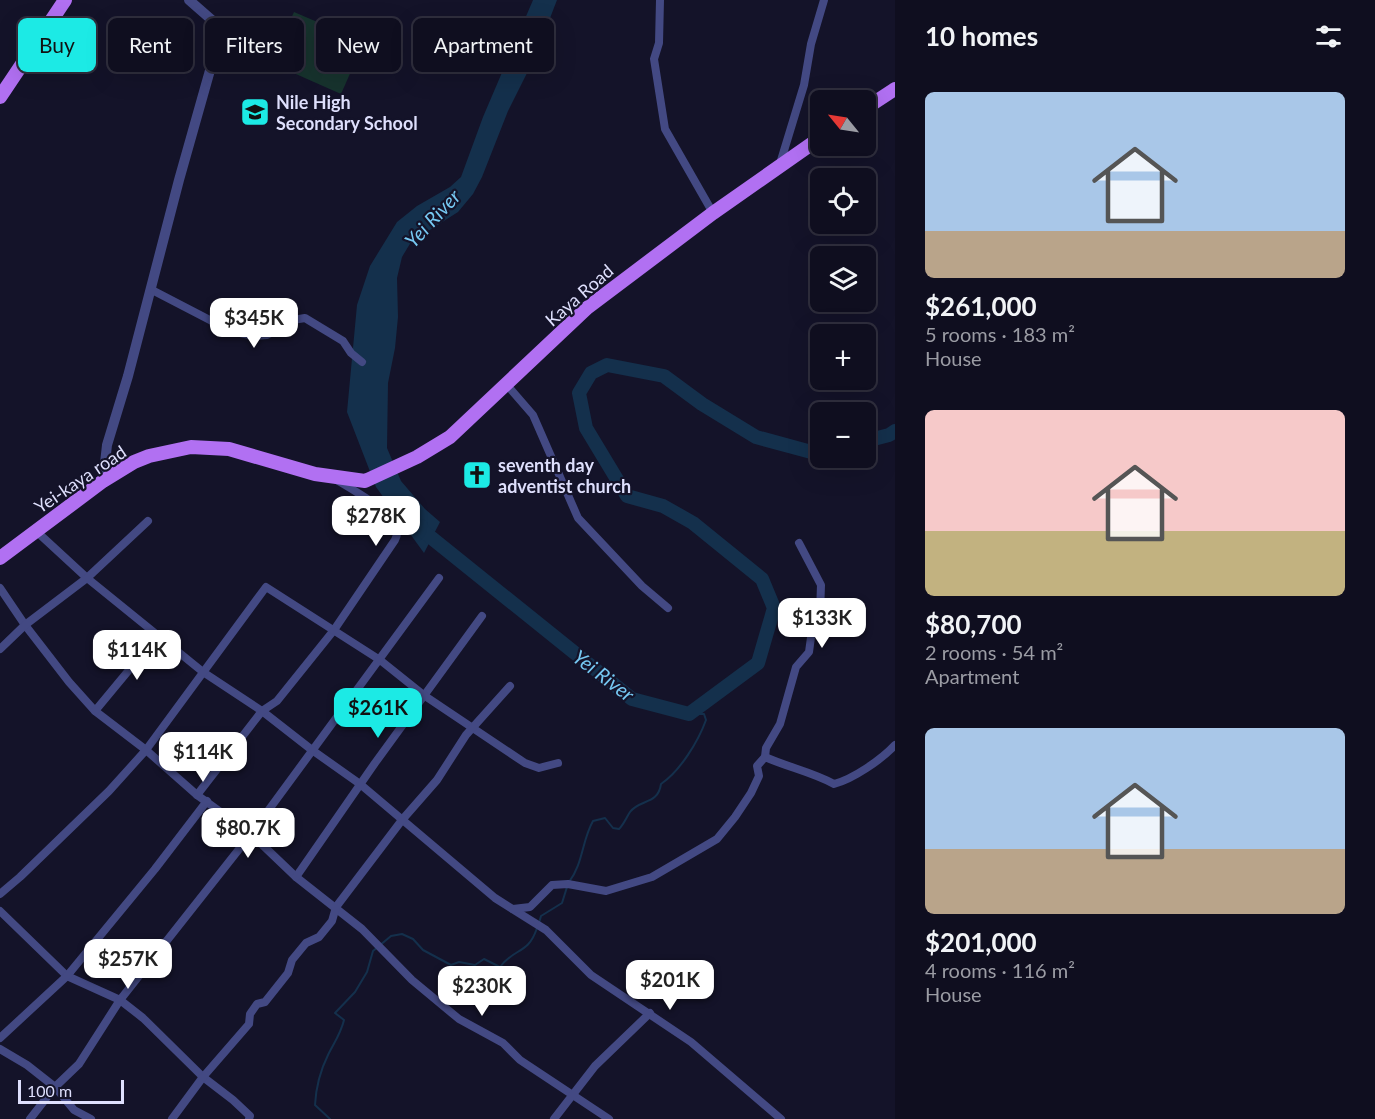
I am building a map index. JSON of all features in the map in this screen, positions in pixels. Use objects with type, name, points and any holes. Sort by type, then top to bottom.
[{"type":"main road","points":[[0,98],[65,0]]},
{"type":"main road","points":[[876,101],[895,89]]},
{"type":"main road","name":"Kaya Road","points":[[365,481],[407,462],[450,437],[587,308],[713,213],[810,145]]},
{"type":"main road","name":"Yei-kaya road","points":[[0,558],[103,481],[134,462],[149,456],[200,447],[229,449],[332,477],[365,481]]},
{"type":"street","points":[[103,481],[107,445],[152,290],[178,180],[218,42],[213,21],[189,0]]},
{"type":"street","points":[[660,0],[659,43],[654,59],[665,129],[713,213]]},
{"type":"street","points":[[779,166],[804,85],[811,44],[824,0]]},
{"type":"street","points":[[152,290],[231,331],[254,336],[267,335],[293,320],[305,318],[343,341],[351,353],[362,362]]},
{"type":"street","points":[[507,385],[532,415],[578,518],[642,586],[668,608]]},
{"type":"street","points":[[197,795],[262,711],[277,701],[334,630],[395,540],[397,527],[393,520],[373,503],[332,477]]},
{"type":"street","points":[[0,649],[25,625],[87,578],[148,521]]},
{"type":"street","points":[[36,531],[87,578],[203,672],[262,711],[360,784],[495,898],[538,925],[591,975],[691,1042],[781,1119]]},
{"type":"street","points":[[513,909],[530,908],[552,885],[579,885],[606,891],[652,877],[717,839],[735,817],[759,776],[758,766],[765,757],[766,748],[780,724],[796,667],[808,652],[812,630],[820,614],[821,585],[800,543]]},
{"type":"street","points":[[30,1119],[55,1087],[79,1064],[120,1000],[251,834],[439,578]]},
{"type":"street","points":[[0,894],[108,791],[146,750],[266,587],[380,660],[471,729],[533,767],[539,768],[558,763]]},
{"type":"street","points":[[0,588],[69,682],[95,711],[146,750],[197,795],[251,834],[296,877],[336,907],[412,980],[459,1019],[503,1043],[520,1060],[609,1119]]},
{"type":"street","points":[[296,877],[482,615]]},
{"type":"street","points":[[95,711],[158,635]]},
{"type":"street","points":[[172,1119],[203,1077],[249,1024],[250,1014],[257,1004],[266,1002],[288,973],[292,960],[306,943],[319,937],[332,921],[336,907],[402,820],[437,780],[471,729],[510,686]]},
{"type":"street","points":[[765,757],[782,765],[820,776],[834,784],[844,781],[886,754],[895,745]]},
{"type":"street","points":[[0,1038],[67,976],[155,869],[207,801]]},
{"type":"street","points":[[0,911],[67,976],[120,1000],[143,1018],[203,1077],[250,1116],[249,1119]]},
{"type":"street","points":[[554,1119],[595,1066],[650,1013]]},
{"type":"street","points":[[0,1049],[27,1065],[55,1087],[74,1110],[91,1119]]},
{"type":"green space","points":[[294,12],[316,21],[316,72],[351,72],[341,94],[291,72],[304,72],[304,18],[291,18]]},
{"type":"water","points":[[533,0],[557,0],[550,18],[525,18]]},
{"type":"water","points":[[502,72],[528,72],[508,111],[473,194],[458,212],[411,242],[402,257],[397,278],[398,317],[388,383],[387,448],[401,481],[425,509],[440,522],[424,553],[376,487],[347,412],[357,305],[370,266],[397,222],[417,206],[450,187],[461,177]]},
{"type":"waterway","name":"Yei River","points":[[421,526],[423,531],[632,699],[689,714],[758,663],[774,608],[762,579],[693,523],[663,506],[627,496],[586,428],[579,393],[591,373],[607,365],[664,376],[702,404],[756,437],[810,452]]},
{"type":"waterway","name":"Yei River","points":[[876,438],[895,431]]},
{"type":"waterway","points":[[569,882],[577,868],[593,821],[605,818],[613,828],[619,829],[634,808],[653,799],[661,784],[675,772],[688,755],[706,720],[704,714],[689,714]]},
{"type":"waterway","points":[[539,923],[541,916],[562,903],[567,887]]},
{"type":"waterway","points":[[330,1119],[315,1105],[321,1073],[344,1020],[335,1013],[355,992],[367,972],[373,951],[391,936],[402,934],[413,939],[423,950],[451,965],[459,962],[475,965],[484,959],[500,967],[530,943],[537,928]]},
{"type":"place","name":"Nile High Secondary School","points":[[255,112]]},
{"type":"place","name":"seventh day adventist church","points":[[477,475]]}]
